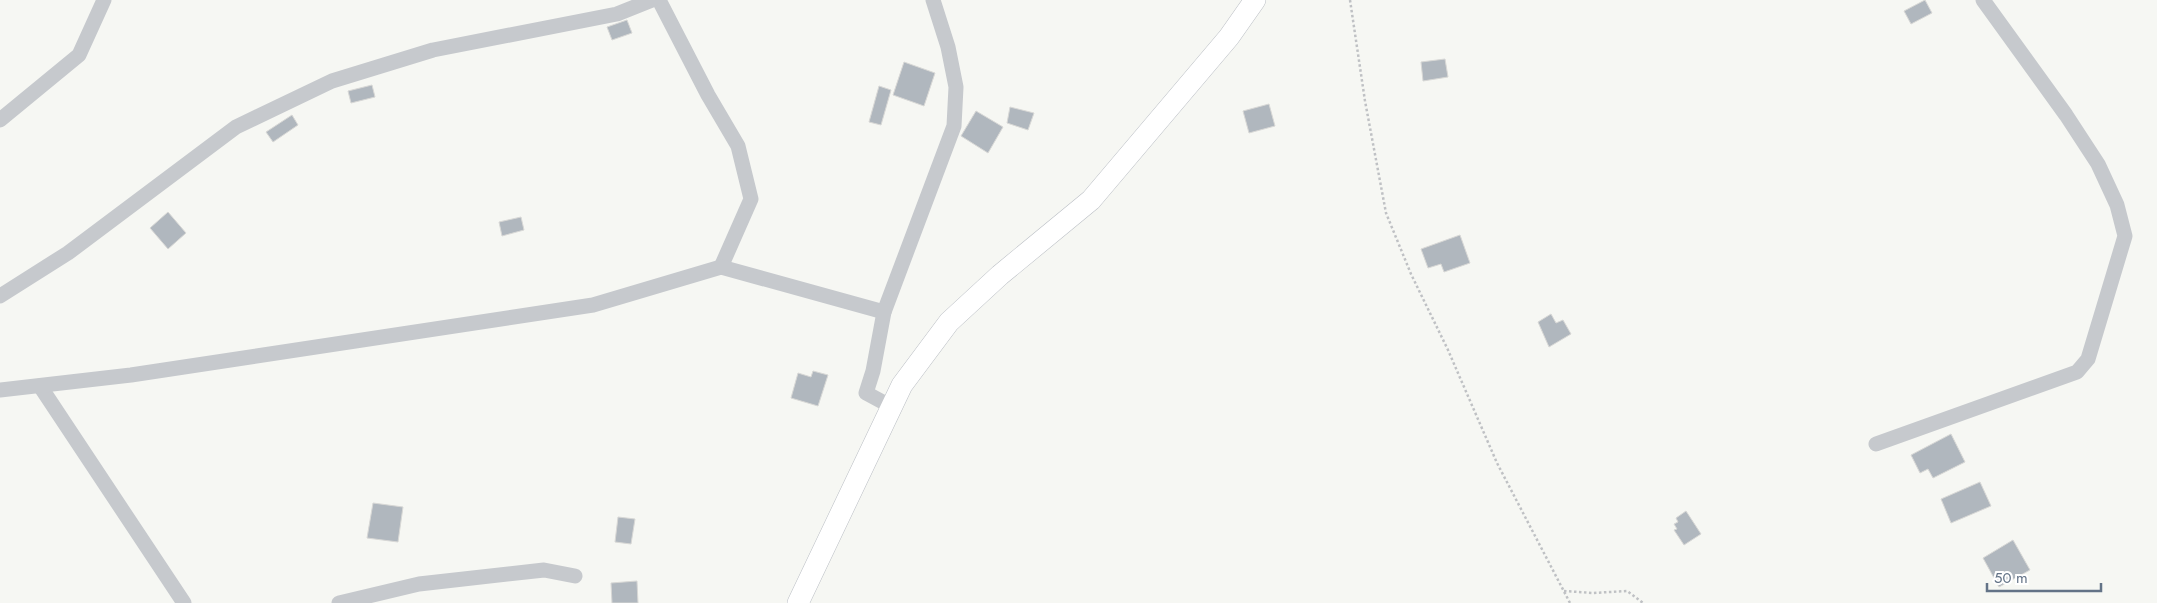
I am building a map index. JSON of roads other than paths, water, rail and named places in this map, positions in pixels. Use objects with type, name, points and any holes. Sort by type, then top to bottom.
[{"type":"street","points":[[0,120],[79,55],[104,0]]},
{"type":"street","points":[[0,296],[68,253],[236,127],[332,81],[433,50],[617,14],[652,0]]},
{"type":"street","points":[[659,0],[708,95],[738,146],[751,199],[721,266]]},
{"type":"street","points":[[892,407],[866,393],[874,371],[884,312],[954,126],[956,88],[948,47],[934,0]]},
{"type":"street","points":[[798,603],[902,385],[949,322],[1000,275],[1091,200],[1230,37],[1254,0]]},
{"type":"street","points":[[1876,444],[2077,372],[2088,360],[2125,236],[2117,205],[2098,164],[2066,115],[1983,0]]},
{"type":"street","points":[[0,390],[337,346],[593,305],[721,266],[884,312]]},
{"type":"street","points":[[40,386],[184,603]]},
{"type":"street","points":[[339,603],[419,584],[544,570],[575,576]]}]
